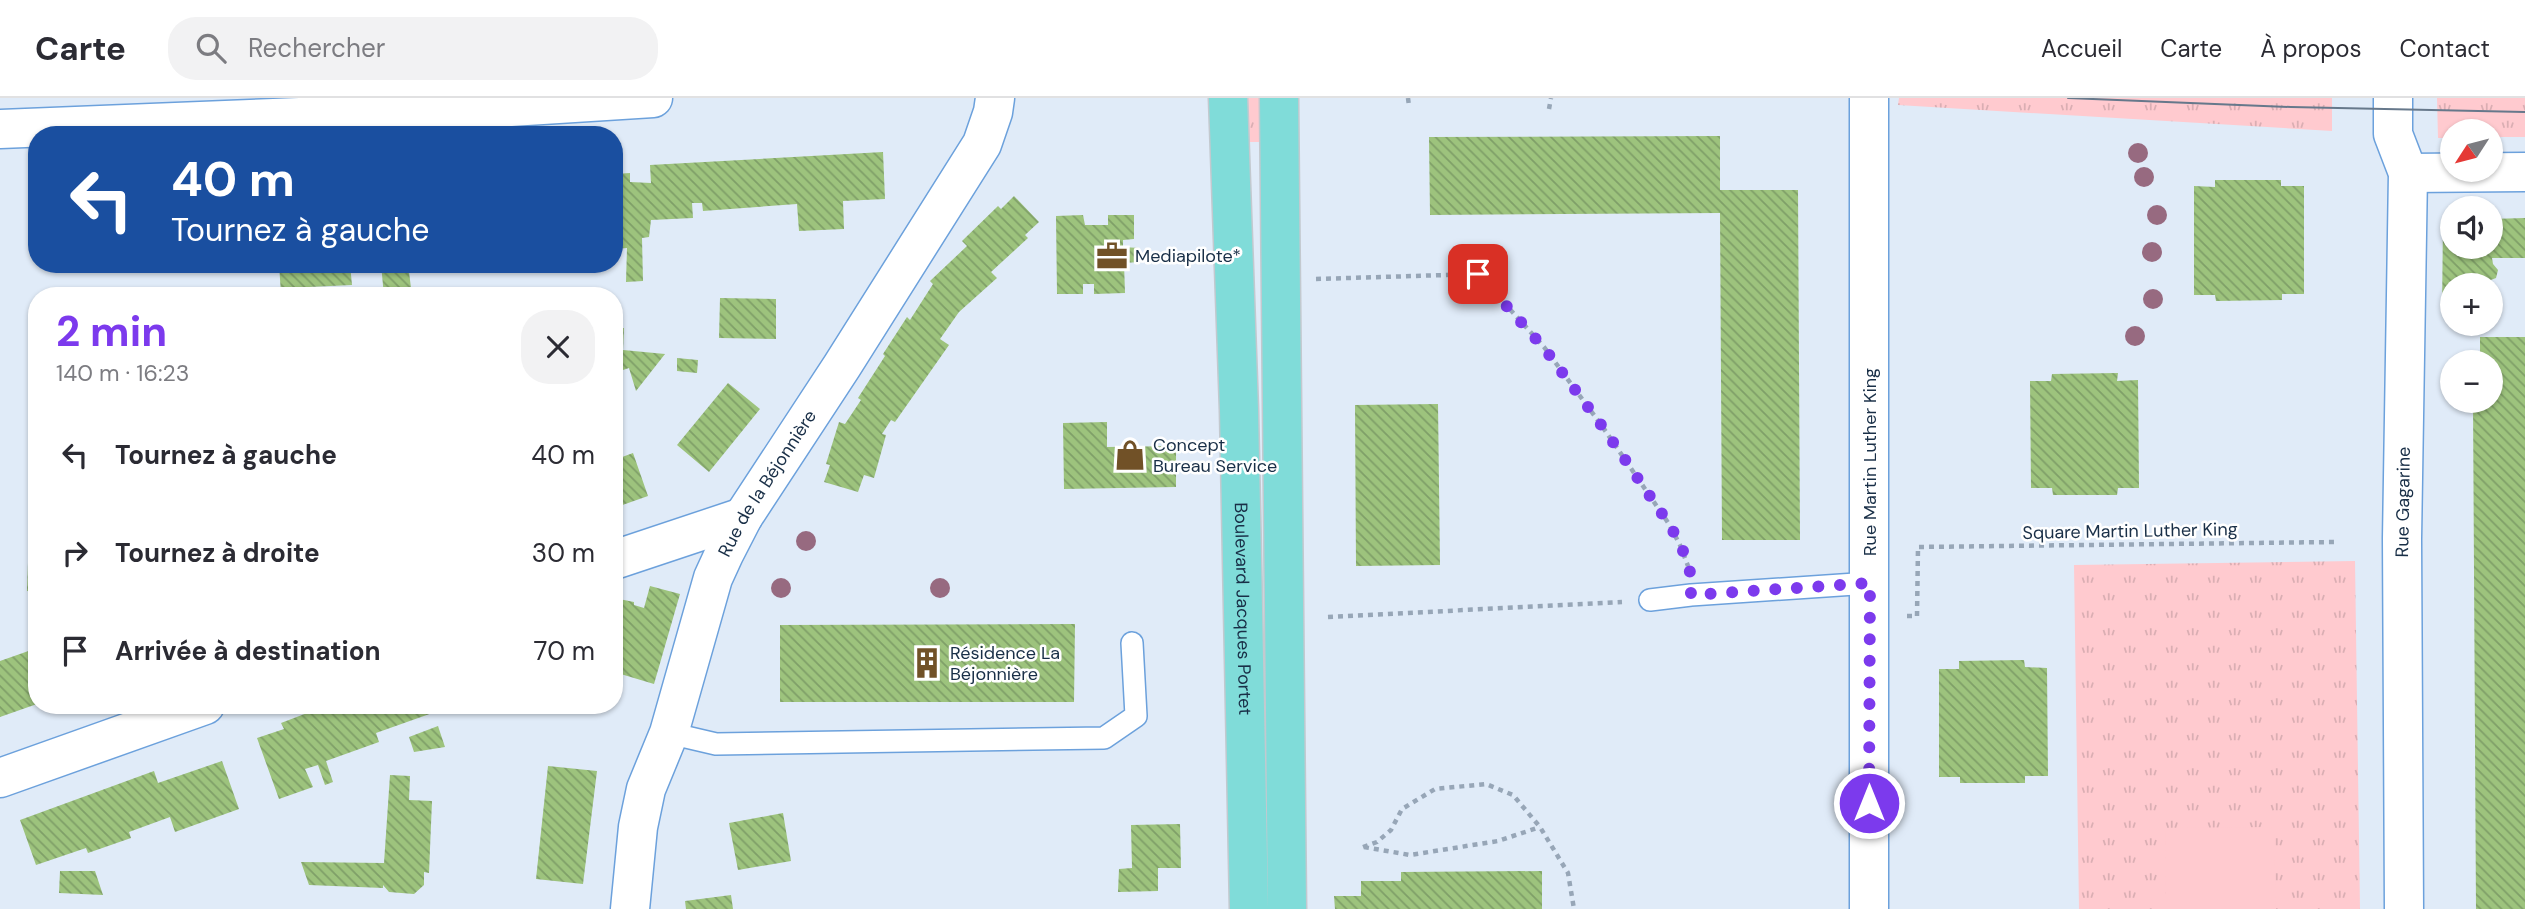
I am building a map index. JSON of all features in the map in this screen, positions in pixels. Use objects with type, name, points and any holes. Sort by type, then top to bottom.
[{"type":"main road","name":"Boulevard Jacques Portet","points":[[1228,98],[1239,396],[1249,909]]},
{"type":"main road","points":[[1279,98],[1287,909]]},
{"type":"street","points":[[77,126],[435,112],[653,98]]},
{"type":"street","name":"Rue de la Béjonnière","points":[[630,909],[638,827],[646,789],[669,733],[713,578],[743,517],[982,144],[995,98]]},
{"type":"street","name":"Rue Martin Luther King","points":[[1869,98],[1869,909]]},
{"type":"street","name":"Rue Gagarine","points":[[2393,98],[2393,134],[2408,173],[2402,539],[2404,909]]},
{"type":"street","points":[[0,129],[28,128]]},
{"type":"street","points":[[2408,173],[2525,172]]},
{"type":"street","points":[[623,557],[743,517]]},
{"type":"street","points":[[0,778],[180,714]]},
{"type":"lane","points":[[1650,600],[1870,583]]},
{"type":"lane","points":[[669,733],[716,744],[1104,738],[1136,716],[1132,643]]},
{"type":"path","points":[[1408,98],[1409,106]]},
{"type":"path","points":[[1549,109],[1551,98]]},
{"type":"path","points":[[1315,279],[1478,274],[1552,359],[1669,524],[1681,545],[1690,572],[1691,595]]},
{"type":"path","name":"Square Martin Luther King","points":[[1897,617],[1917,616],[1918,547],[2335,542]]},
{"type":"path","points":[[1328,617],[1650,600]]},
{"type":"path","points":[[1540,827],[1498,841],[1410,855],[1363,847],[1377,842],[1391,830],[1402,809],[1435,789],[1486,784],[1513,795],[1540,827],[1568,873],[1574,909]]},
{"type":"green space","points":[[1246,98],[1260,98],[1261,142],[1247,142]]},
{"type":"green space","points":[[1899,98],[2332,98],[2332,131],[1898,105]]},
{"type":"green space","points":[[2437,98],[2525,98],[2525,137],[2503,137],[2503,119],[2440,119],[2438,138]]},
{"type":"green space","points":[[2355,561],[2360,909],[2079,909],[2074,565]]},
{"type":"green space","points":[[2274,827],[2276,909],[2166,909],[2165,828]]},
{"type":"building","points":[[1720,136],[1720,190],[1798,190],[1800,540],[1722,540],[1720,213],[1430,215],[1429,137]]},
{"type":"building","points":[[883,152],[885,199],[843,201],[844,229],[799,231],[797,204],[703,211],[702,203],[692,203],[693,218],[651,220],[649,237],[642,238],[643,281],[626,282],[623,173],[630,173],[630,182],[651,183],[650,165]]},
{"type":"building","points":[[2215,180],[2281,180],[2281,186],[2304,186],[2304,294],[2282,294],[2282,300],[2216,301],[2215,295],[2194,295],[2194,186],[2215,187]]},
{"type":"building","points":[[1014,196],[1039,222],[1025,235],[1028,238],[991,272],[997,278],[959,312],[940,339],[949,345],[895,422],[891,420],[882,434],[886,435],[874,478],[864,475],[858,492],[824,482],[830,465],[826,464],[839,422],[845,424],[861,400],[858,398],[885,356],[883,354],[907,317],[910,320],[933,284],[930,281],[967,246],[962,241],[998,206],[1001,209]]},
{"type":"building","points":[[1083,215],[1085,225],[1108,225],[1108,215],[1134,215],[1134,239],[1123,240],[1123,247],[1139,248],[1142,255],[1139,262],[1124,263],[1125,293],[1094,294],[1094,284],[1083,284],[1083,294],[1057,294],[1056,216]]},
{"type":"building","points":[[2525,218],[2525,258],[2503,258],[2503,219]]},
{"type":"building","points":[[2443,259],[2492,259],[2498,270],[2497,273],[2442,273]]},
{"type":"building","points":[[280,273],[351,273],[352,285],[281,287]]},
{"type":"building","points":[[382,273],[409,273],[411,287],[383,287]]},
{"type":"building","points":[[720,298],[776,299],[776,339],[719,338]]},
{"type":"building","points":[[2480,337],[2525,337],[2525,909],[2476,909],[2473,413],[2503,413],[2503,350],[2480,350]]},
{"type":"building","points":[[623,350],[665,354],[636,391],[629,368],[623,370]]},
{"type":"building","points":[[677,358],[698,360],[697,373],[677,371]]},
{"type":"building","points":[[2118,373],[2117,381],[2138,380],[2139,488],[2118,488],[2117,495],[2053,495],[2052,488],[2031,488],[2030,381],[2051,381],[2052,374]]},
{"type":"building","points":[[728,383],[760,409],[709,472],[677,445]]},
{"type":"building","points":[[1438,404],[1440,565],[1356,566],[1355,405]]},
{"type":"building","points":[[1107,422],[1107,447],[1176,446],[1176,487],[1064,489],[1063,423]]},
{"type":"building","points":[[633,453],[648,496],[623,505],[623,457]]},
{"type":"building","points":[[650,586],[680,594],[654,684],[623,675],[623,600],[644,608]]},
{"type":"building","name":"Résidence La Béjonnière","points":[[1075,624],[1074,702],[780,702],[780,625]]},
{"type":"building","points":[[28,651],[28,707],[0,717],[0,661]]},
{"type":"building","points":[[2024,660],[2025,667],[2047,668],[2048,776],[2025,776],[2025,783],[1960,783],[1960,777],[1939,777],[1939,669],[1959,669],[1959,661]]},
{"type":"building","points":[[304,714],[429,714],[376,733],[379,742],[326,761],[333,782],[325,785],[318,765],[305,769],[313,787],[279,799],[257,738],[284,729],[281,723]]},
{"type":"building","points":[[438,726],[445,747],[414,752],[409,737]]},
{"type":"building","points":[[222,761],[239,809],[175,832],[170,817],[129,832],[131,838],[88,853],[86,848],[36,865],[20,820],[154,771],[158,783]]},
{"type":"building","points":[[548,766],[597,771],[583,884],[536,879]]},
{"type":"building","points":[[390,775],[410,776],[409,800],[432,801],[429,873],[424,872],[424,885],[414,894],[389,892],[383,885],[383,888],[309,885],[301,862],[384,863]]},
{"type":"building","points":[[783,813],[791,861],[738,870],[729,823]]},
{"type":"building","points":[[1180,824],[1181,868],[1158,868],[1158,891],[1118,892],[1119,869],[1132,868],[1131,825]]},
{"type":"building","points":[[60,871],[95,871],[103,895],[59,893]]},
{"type":"building","points":[[1542,871],[1542,909],[1335,909],[1334,896],[1361,896],[1361,881],[1401,881],[1401,872]]},
{"type":"building","points":[[731,895],[733,909],[686,909],[685,901]]},
{"type":"tram line","points":[[2068,98],[2291,107],[2525,112]]},
{"type":"place","name":"Mediapilote*","points":[[1112,256]]},
{"type":"place","name":"Concept Bureau Service","points":[[1130,455]]},
{"type":"place","name":"Résidence La Béjonnière","points":[[927,663]]},
{"type":"route","points":[[1478,274],[1544,348],[1602,426],[1669,524],[1681,545],[1690,572],[1691,595],[1870,583],[1869,803]]}]
